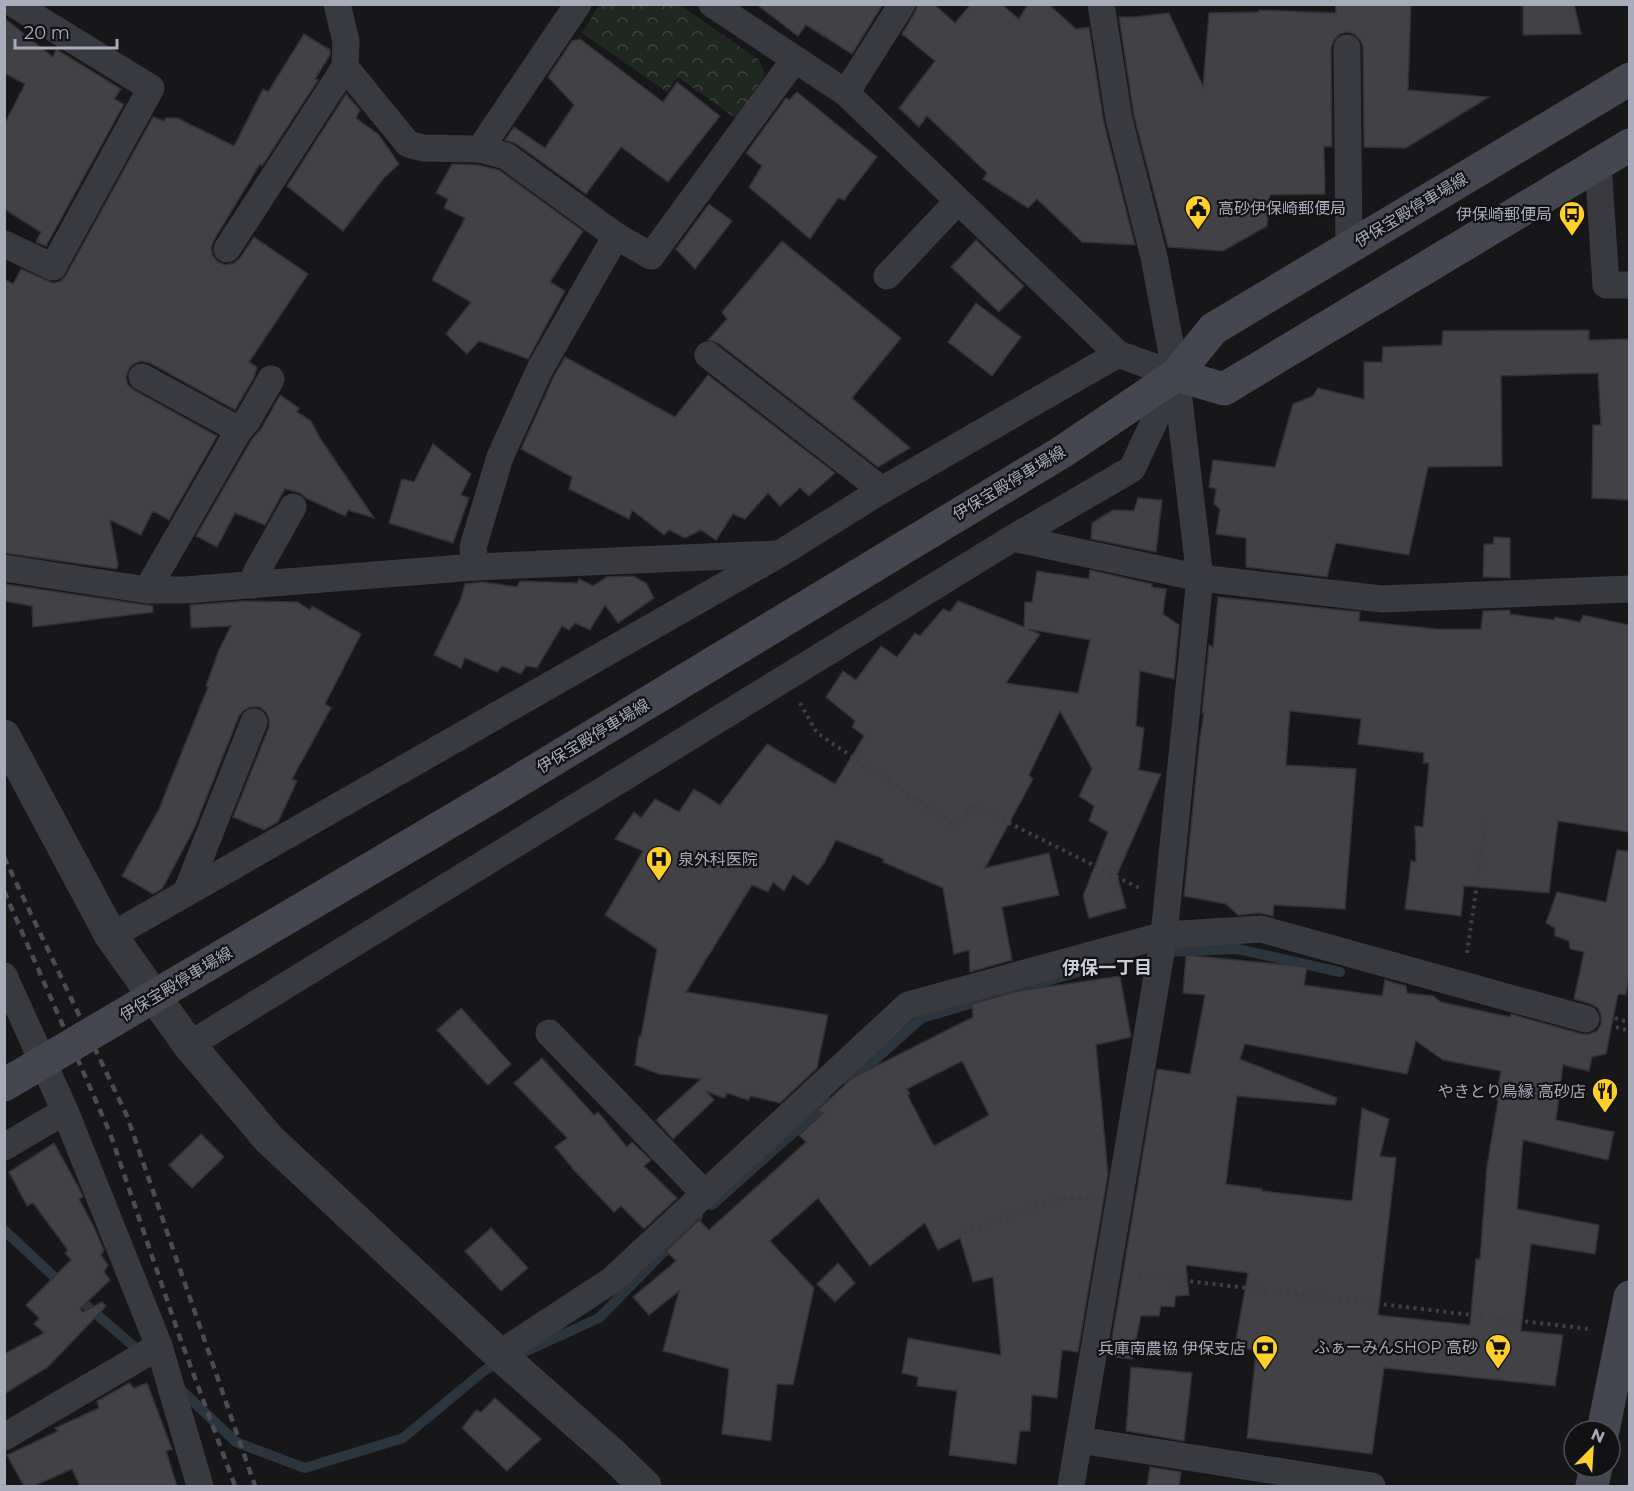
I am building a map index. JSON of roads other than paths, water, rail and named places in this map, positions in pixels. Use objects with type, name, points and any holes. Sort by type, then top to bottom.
[{"type":"main road","name":"伊保宝殿停車場線","points":[[4,1085],[500,792],[1052,458],[1176,375],[1213,329],[1629,79]]},
{"type":"main road","points":[[1176,375],[1224,389],[1629,145]]},
{"type":"main road","points":[[1605,1419],[1629,1297]]},
{"type":"street","points":[[4,244],[53,267],[151,88],[14,4]]},
{"type":"street","points":[[227,249],[345,67],[346,41],[337,4]]},
{"type":"street","points":[[480,149],[578,4]]},
{"type":"street","points":[[712,4],[846,93],[1118,354],[1176,375]]},
{"type":"street","points":[[846,93],[902,4]]},
{"type":"street","points":[[1071,1486],[1164,935],[1200,578],[1176,375],[1154,257],[1119,119],[1101,4]]},
{"type":"street","points":[[1347,48],[1349,247]]},
{"type":"street","points":[[345,67],[408,144],[423,148],[480,149],[506,156],[616,236],[651,256],[795,59]]},
{"type":"street","points":[[1598,164],[1606,285],[1629,285]]},
{"type":"street","points":[[887,276],[958,201]]},
{"type":"street","points":[[475,567],[473,547],[500,457],[540,369],[616,236]]},
{"type":"street","points":[[111,936],[781,553],[882,490],[1118,354]]},
{"type":"street","points":[[708,355],[882,490]]},
{"type":"street","points":[[189,1045],[1013,538],[1132,469],[1176,375]]},
{"type":"street","points":[[142,377],[239,430]]},
{"type":"street","points":[[147,590],[239,430],[247,421],[272,379]]},
{"type":"street","points":[[252,585],[256,573],[293,507]]},
{"type":"street","points":[[1013,538],[1200,578],[1382,600],[1629,589]]},
{"type":"street","points":[[4,568],[147,590],[185,590],[475,567],[781,553]]},
{"type":"street","points":[[186,893],[254,722]]},
{"type":"street","points":[[4,736],[111,936],[189,1045],[269,1139],[645,1486]]},
{"type":"street","points":[[499,1353],[612,1280],[909,1005],[1164,935],[1261,929],[1586,1019]]},
{"type":"street","points":[[4,976],[11,1009],[65,1111],[159,1346],[200,1486]]},
{"type":"street","points":[[549,1033],[705,1194]]},
{"type":"street","points":[[4,1148],[65,1111]]},
{"type":"street","points":[[4,1437],[159,1346]]},
{"type":"street","points":[[1079,1440],[1372,1486]]},
{"type":"waterway","points":[[1163,952],[1238,949],[1340,972]]},
{"type":"waterway","points":[[849,1083],[922,1018],[1092,968]]},
{"type":"waterway","points":[[712,1205],[828,1102]]},
{"type":"waterway","points":[[520,1354],[599,1318],[698,1217]]},
{"type":"waterway","points":[[4,1230],[63,1285]]},
{"type":"waterway","points":[[75,1296],[143,1354]]},
{"type":"waterway","points":[[178,1387],[236,1442],[305,1468],[403,1438],[485,1370],[501,1362]]},
{"type":"railway","points":[[4,857],[127,1116],[255,1486]]},
{"type":"railway","points":[[4,891],[110,1133],[179,1335],[235,1486]]},
{"type":"place","name":"高砂伊保崎郵便局","points":[[1198,231]]},
{"type":"place","name":"伊保崎郵便局","points":[[1572,237]]},
{"type":"place","name":"泉外科医院","points":[[659,882]]},
{"type":"place","name":"やきとり鳥縁 高砂店","points":[[1605,1114]]},
{"type":"place","name":"ふぁーみんSHOP 高砂","points":[[1498,1370]]},
{"type":"place","name":"兵庫南農協 伊保支店","points":[[1265,1371]]},
{"type":"district","name":"伊保一丁目","points":[[1107,968]]}]
